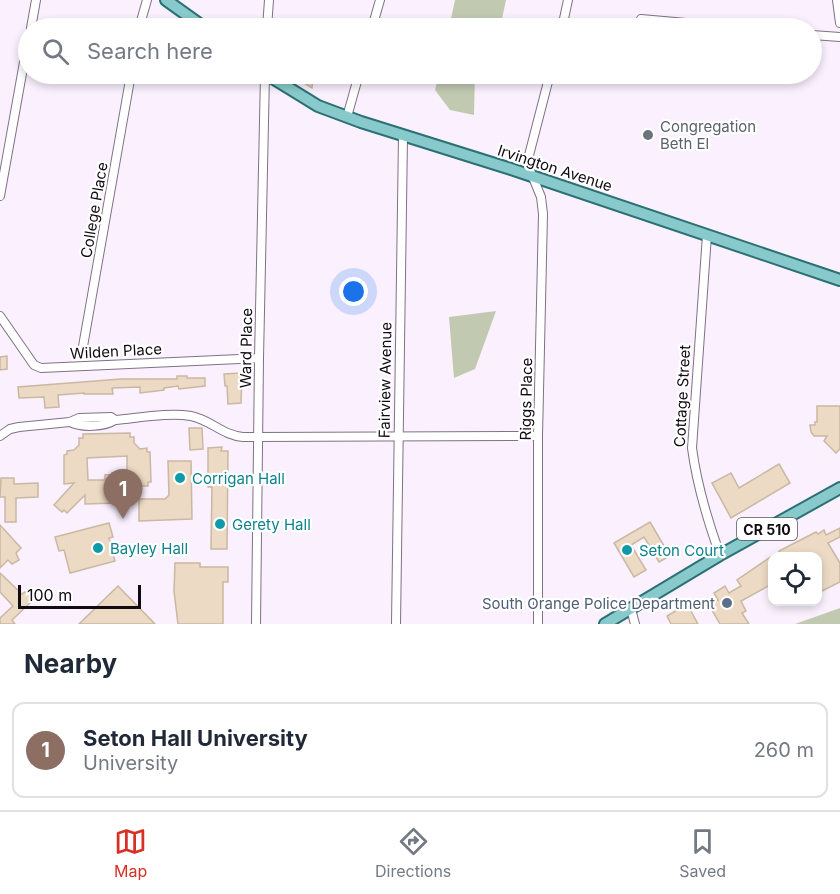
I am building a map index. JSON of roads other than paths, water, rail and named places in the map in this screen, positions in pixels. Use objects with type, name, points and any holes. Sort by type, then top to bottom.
[{"type":"main road","points":[[166,0],[191,18]]},
{"type":"main road","name":"Irvington Avenue","points":[[282,84],[318,106],[347,117],[840,280]]},
{"type":"main road","name":"CR 510","points":[[605,624],[720,555],[840,488]]},
{"type":"street","points":[[32,18],[36,0]]},
{"type":"street","points":[[142,18],[147,0]]},
{"type":"street","points":[[268,18],[269,0]]},
{"type":"street","points":[[375,18],[380,0]]},
{"type":"street","points":[[564,18],[568,0]]},
{"type":"street","points":[[837,0],[840,23]]},
{"type":"street","points":[[822,36],[840,37]]},
{"type":"street","points":[[0,196],[20,84]]},
{"type":"street","name":"College Place","points":[[82,352],[129,84]]},
{"type":"street","name":"Ward Place","points":[[256,624],[259,358],[266,84]]},
{"type":"street","points":[[347,117],[356,84]]},
{"type":"street","name":"Riggs Place","points":[[538,624],[538,436],[543,214],[541,197],[527,164],[547,84]]},
{"type":"street","name":"Fairview Avenue","points":[[396,624],[403,136]]},
{"type":"street","name":"Cottage Street","points":[[707,235],[692,447],[695,476],[702,507],[720,555]]},
{"type":"street","name":"Wilden Place","points":[[0,316],[34,365],[41,368],[259,358]]},
{"type":"street","points":[[0,436],[10,429],[19,427],[70,422],[84,418],[111,417],[115,420],[183,415],[201,420],[233,436],[538,436]]},
{"type":"street","points":[[631,609],[634,624]]},
{"type":"place","name":"Congregation Beth El","points":[[648,135]]},
{"type":"place","name":"Corrigan Hall","points":[[180,478]]},
{"type":"place","name":"Seton Hall University","points":[[123,519]]},
{"type":"place","name":"Gerety Hall","points":[[220,524]]},
{"type":"place","name":"Bayley Hall","points":[[98,548]]},
{"type":"place","name":"Seton Court","points":[[627,550]]},
{"type":"place","name":"South Orange Police Department","points":[[727,603]]}]
